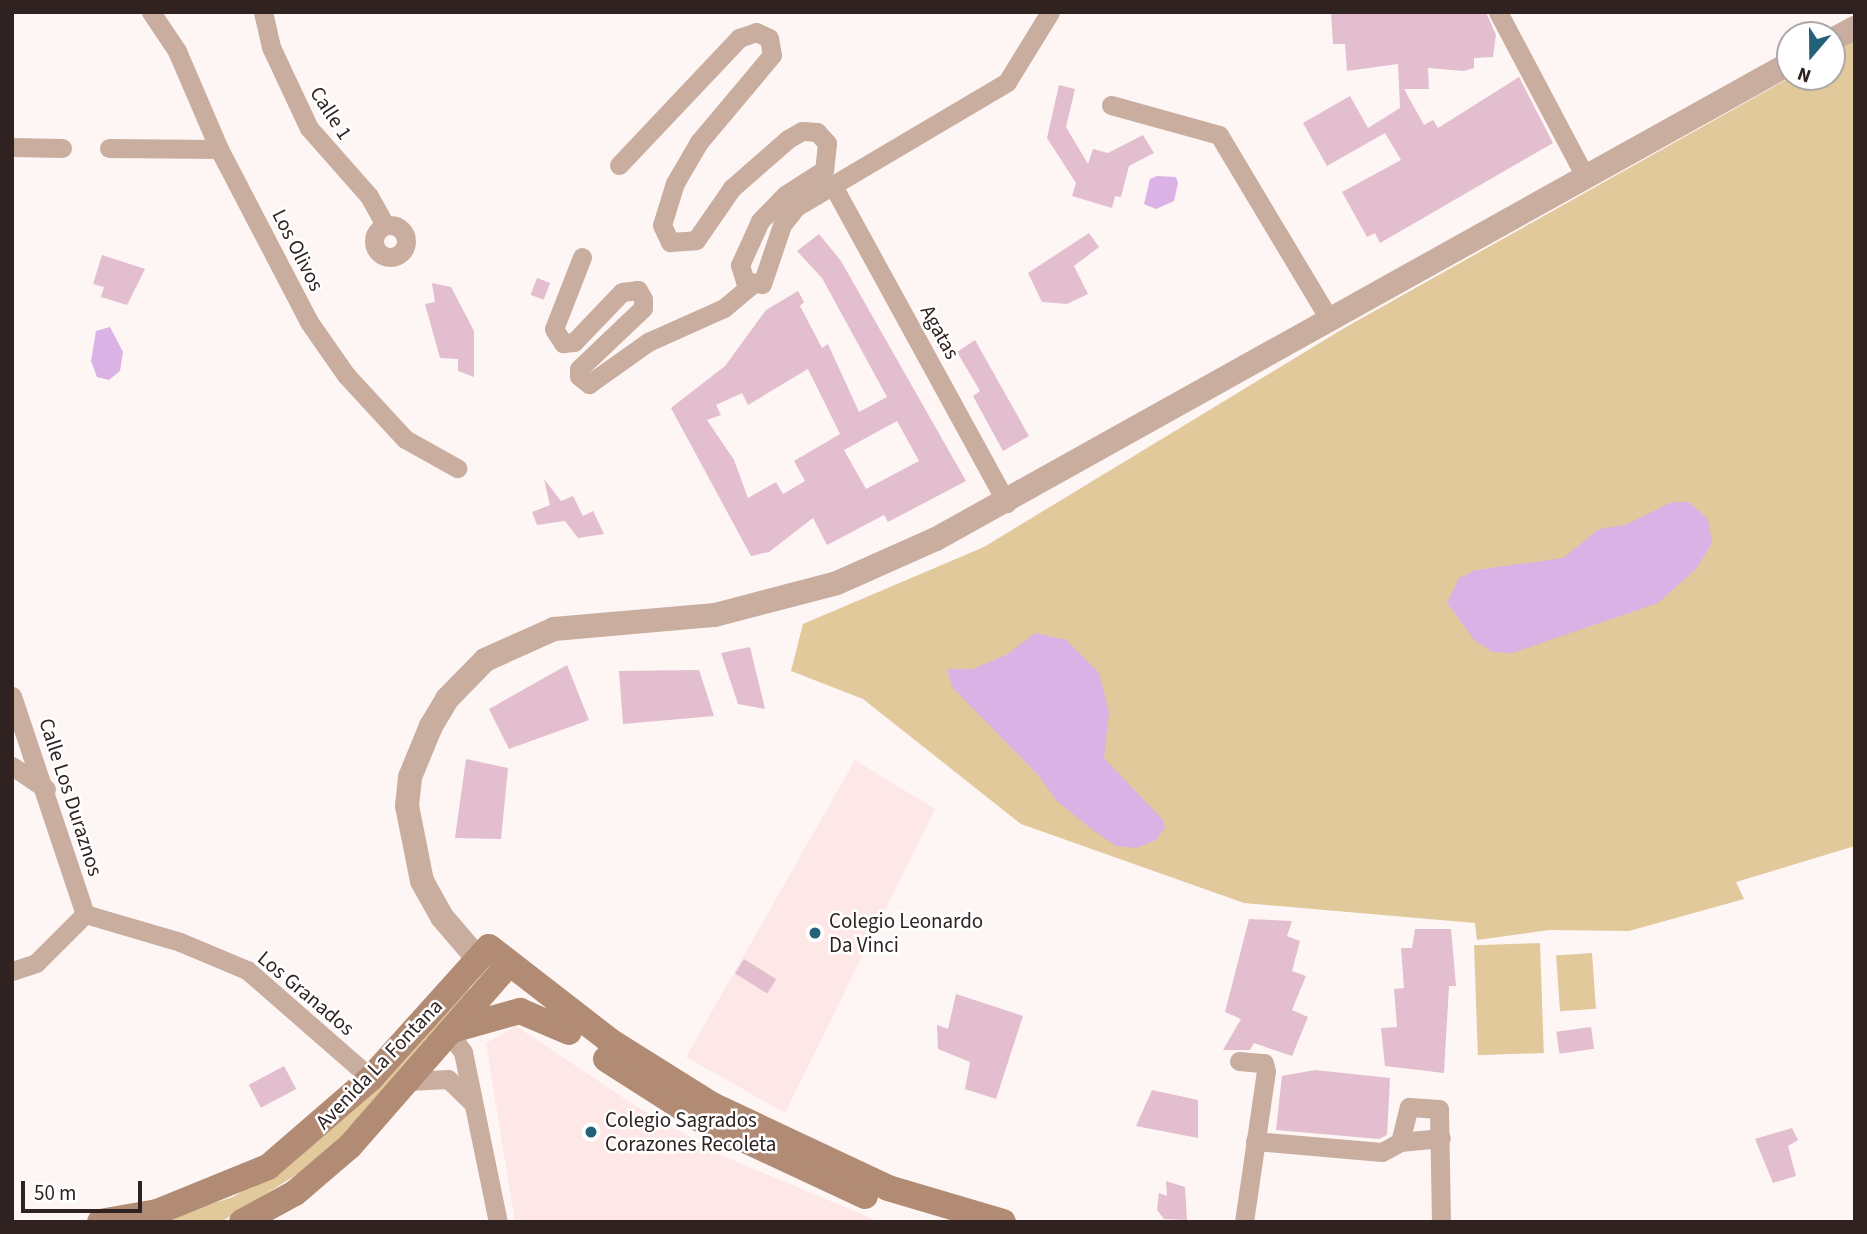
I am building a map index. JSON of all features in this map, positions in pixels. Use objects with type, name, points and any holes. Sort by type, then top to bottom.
[{"type":"main road","points":[[483,953],[569,1032],[653,1092],[777,1159],[861,1195],[948,1222]]},
{"type":"main road","name":"Avenida La Fontana","points":[[100,1222],[138,1219],[218,1191],[268,1167],[371,1078],[483,953]]},
{"type":"main road","points":[[503,972],[610,1041],[764,1132],[888,1188],[1003,1222]]},
{"type":"main road","name":"Avenida La Fontana","points":[[242,1222],[317,1175],[409,1081],[447,1032],[503,972]]},
{"type":"main road","points":[[447,1032],[520,1011],[569,1032]]},
{"type":"street","name":"Los Olivos","points":[[151,12],[177,51],[219,149],[309,322],[346,375],[405,439],[457,468]]},
{"type":"street","name":"Calle 1","points":[[263,12],[271,47],[309,128],[369,196],[385,225]]},
{"type":"street","points":[[582,257],[554,329],[563,344],[574,342],[622,292],[638,290],[643,299],[643,308],[579,369],[579,376],[589,384],[648,342],[724,307],[753,285],[767,279],[782,225],[796,207],[832,184],[976,105],[1007,82],[1050,12]]},
{"type":"street","points":[[1498,12],[1585,176]]},
{"type":"street","points":[[619,165],[739,38],[756,32],[769,38],[772,55],[699,142],[676,183],[662,225],[670,242],[696,240],[732,188],[788,139],[802,131],[817,132],[827,143],[828,160],[824,170],[785,195],[760,221],[740,265],[745,281],[753,285]]},
{"type":"street","points":[[483,953],[432,900],[415,868],[407,806],[418,750],[447,699],[503,648],[554,629],[715,615],[837,583],[1007,503],[1329,319],[1776,71]]},
{"type":"street","points":[[1111,105],[1219,135],[1329,319]]},
{"type":"street","points":[[12,147],[62,148]]},
{"type":"street","points":[[109,148],[219,149]]},
{"type":"street","name":"Agatas","points":[[832,184],[1007,503]]},
{"type":"street","name":"Calle Los Duraznos","points":[[12,696],[48,793],[85,914]]},
{"type":"street","points":[[12,766],[30,773],[48,793]]},
{"type":"street","points":[[12,971],[36,963],[85,914]]},
{"type":"street","name":"Los Granados","points":[[85,914],[180,942],[247,970],[371,1078]]},
{"type":"street","points":[[447,1032],[463,1052],[498,1222]]},
{"type":"street","points":[[1239,1061],[1264,1063],[1266,1071],[1244,1222]]},
{"type":"street","points":[[409,1081],[448,1079],[475,1108]]},
{"type":"street","points":[[1400,1142],[1412,1105],[1439,1109],[1441,1222]]},
{"type":"street","points":[[1255,1141],[1382,1152],[1400,1142],[1441,1138]]},
{"type":"shaded area","points":[[1855,41],[1855,846],[1736,882],[1744,899],[1629,931],[1549,930],[1477,940],[1475,923],[1244,903],[1021,824],[863,699],[791,671],[803,624],[984,547],[1346,327],[1776,85],[1776,91],[1846,91],[1846,46]]},
{"type":"shaded area","points":[[1157,176],[1176,177],[1178,183],[1174,201],[1156,209],[1144,204],[1150,179]]},
{"type":"shaded area","points":[[110,327],[123,352],[120,371],[109,380],[97,377],[91,361],[96,331]]},
{"type":"shaded area","points":[[1672,502],[1689,502],[1708,519],[1712,543],[1696,569],[1658,603],[1512,653],[1493,652],[1475,641],[1447,603],[1459,578],[1476,570],[1563,558],[1599,529],[1625,525]]},
{"type":"shaded area","points":[[1035,633],[1066,640],[1099,673],[1109,712],[1104,758],[1163,820],[1165,828],[1156,840],[1136,848],[1116,846],[1090,828],[1056,800],[1040,777],[952,687],[947,669],[973,669],[1008,654]]},
{"type":"shaded area","name":"Colegio Leonardo Da Vinci","points":[[855,760],[935,809],[785,1113],[686,1057]]},
{"type":"shaded area","points":[[1540,943],[1544,1053],[1478,1055],[1474,945]]},
{"type":"shaded area","points":[[1592,953],[1596,1009],[1560,1011],[1556,956]]},
{"type":"shaded area","points":[[462,985],[474,992],[320,1160],[221,1222],[154,1222],[233,1197],[278,1168]]},
{"type":"shaded area","name":"Colegio Sagrados Corazones Recoleta","points":[[516,1026],[637,1107],[725,1157],[881,1222],[515,1222],[486,1043]]},
{"type":"building","points":[[1331,12],[1486,12],[1496,35],[1493,57],[1474,58],[1474,68],[1464,71],[1428,68],[1429,89],[1404,89],[1424,125],[1433,120],[1438,128],[1519,77],[1553,143],[1380,243],[1375,233],[1367,237],[1342,192],[1401,160],[1385,133],[1327,166],[1303,123],[1350,96],[1368,128],[1400,108],[1398,64],[1347,71],[1345,44],[1333,44]]},
{"type":"building","points":[[1059,85],[1075,89],[1066,127],[1088,164],[1093,149],[1108,153],[1143,135],[1154,153],[1129,166],[1121,197],[1115,196],[1112,208],[1072,196],[1076,183],[1047,138]]},
{"type":"building","points":[[1089,233],[1099,247],[1074,266],[1088,294],[1067,304],[1042,302],[1028,273]]},
{"type":"building","points":[[819,234],[841,261],[966,481],[888,522],[884,515],[827,545],[813,518],[769,552],[751,556],[671,408],[725,366],[766,310],[798,291],[804,302],[800,306],[822,348],[828,344],[859,412],[887,397],[822,278],[797,251]],"holes":[[[808,369],[840,434],[794,461],[805,481],[783,494],[776,482],[748,498],[734,460],[707,420],[721,415],[716,405],[742,393],[748,405]],[[897,421],[919,461],[866,489],[844,450]]]},
{"type":"building","points":[[102,255],[145,269],[127,305],[101,297],[104,287],[93,284]]},
{"type":"building","points":[[537,278],[550,283],[544,300],[531,295]]},
{"type":"building","points":[[432,283],[451,287],[474,331],[474,377],[458,371],[458,359],[440,358],[425,304],[435,302]]},
{"type":"building","points":[[975,340],[1029,436],[1003,451],[973,396],[980,391],[957,352]]},
{"type":"building","points":[[544,479],[561,501],[573,496],[583,516],[593,511],[604,534],[578,538],[565,521],[537,525],[532,512],[550,505]]},
{"type":"building","points":[[750,647],[765,709],[738,704],[721,653]]},
{"type":"building","points":[[567,665],[589,720],[509,749],[489,709]]},
{"type":"building","points":[[699,670],[714,716],[623,724],[619,671]]},
{"type":"building","points":[[466,759],[508,768],[501,839],[455,838]]},
{"type":"building","points":[[1249,919],[1292,921],[1287,936],[1300,941],[1292,971],[1306,976],[1292,1010],[1308,1017],[1292,1056],[1254,1043],[1250,1050],[1223,1050],[1241,1019],[1225,1012]]},
{"type":"building","points":[[1415,929],[1451,929],[1456,986],[1449,986],[1444,1073],[1385,1066],[1381,1028],[1397,1027],[1394,989],[1404,988],[1401,948],[1412,948]]},
{"type":"building","points":[[744,959],[776,979],[767,994],[735,973]]},
{"type":"building","points":[[956,994],[1023,1016],[996,1099],[965,1089],[970,1062],[938,1049],[937,1025],[948,1029]]},
{"type":"building","points":[[1591,1027],[1594,1049],[1559,1054],[1556,1032]]},
{"type":"building","points":[[284,1066],[296,1089],[261,1108],[249,1085]]},
{"type":"building","points":[[1315,1070],[1390,1078],[1387,1135],[1379,1139],[1276,1130],[1282,1076]]},
{"type":"building","points":[[1152,1090],[1198,1100],[1198,1138],[1136,1126]]},
{"type":"building","points":[[1792,1128],[1798,1140],[1788,1146],[1796,1176],[1773,1183],[1755,1139]]},
{"type":"building","points":[[1166,1181],[1185,1187],[1187,1220],[1164,1219],[1157,1210],[1159,1193],[1167,1196]]},
{"type":"place","name":"Colegio Leonardo Da Vinci","points":[[815,933]]},
{"type":"place","name":"Colegio Sagrados Corazones Recoleta","points":[[591,1132]]}]
